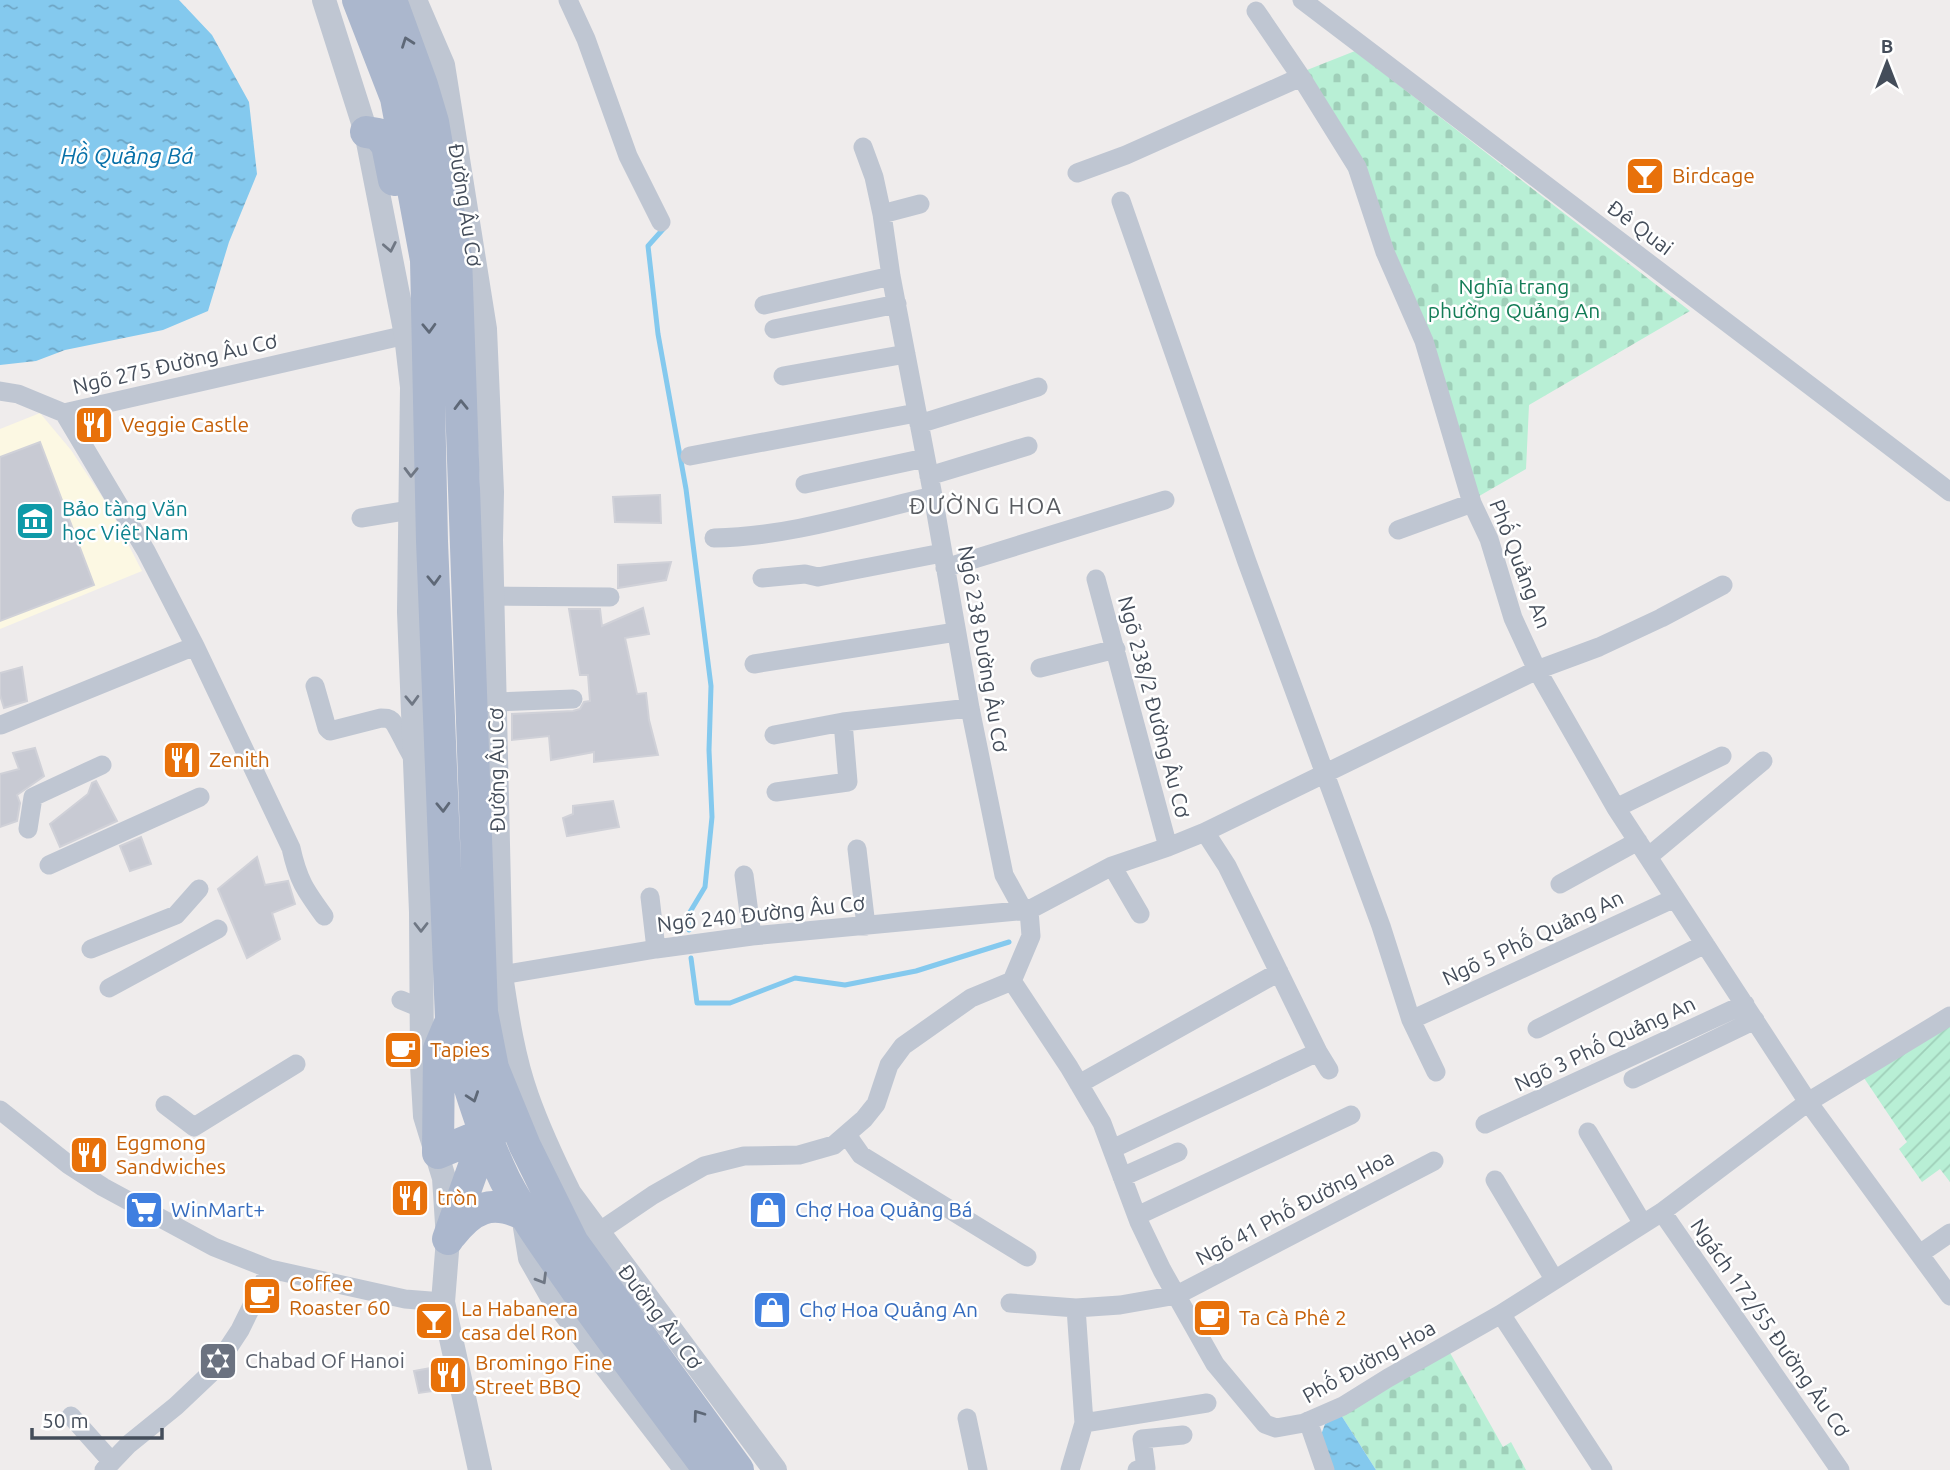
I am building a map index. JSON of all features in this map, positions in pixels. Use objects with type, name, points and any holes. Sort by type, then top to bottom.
[{"type":"main road","name":"Đường Âu Cơ","points":[[391,0],[433,122],[451,223],[458,299],[482,1012],[493,1068],[514,1121],[585,1238],[738,1470]]},
{"type":"main road","points":[[358,1],[357,31],[379,118],[366,132]]},
{"type":"main road","points":[[358,1],[397,98],[426,260],[432,541],[425,1009],[439,1049],[438,1153],[514,1121]]},
{"type":"main road","points":[[366,132],[378,134],[387,145],[405,228],[426,260]]},
{"type":"main road","points":[[432,541],[466,541]]},
{"type":"main road","points":[[425,1009],[464,1071],[485,1135],[523,1214],[617,1347],[709,1470]]},
{"type":"main road","points":[[448,1239],[485,1135]]},
{"type":"main road","points":[[448,1239],[476,1211],[500,1207],[523,1214]]},
{"type":"street","points":[[324,0],[366,132],[406,335],[412,387],[409,612],[425,1009]]},
{"type":"street","name":"Đường Âu Cơ","points":[[415,0],[443,65],[485,329],[492,492],[501,975],[511,1035],[526,1094],[585,1238],[775,1470]]},
{"type":"street","points":[[568,0],[586,39],[628,156],[661,222]]},
{"type":"street","name":"Đê Quai","points":[[1302,0],[1950,492]]},
{"type":"street","name":"Phố Quảng An","points":[[1256,10],[1357,167],[1385,252],[1424,341],[1472,503],[1489,539],[1513,618],[1537,670],[1616,808],[1808,1102],[1950,1296]]},
{"type":"street","points":[[1077,173],[1126,155],[1301,77]]},
{"type":"street","name":"Ngõ 238 Đường Âu Cơ","points":[[863,147],[874,177],[882,214],[970,708],[1004,875],[1021,906],[1029,910]]},
{"type":"street","points":[[1121,201],[1324,775],[1381,926],[1411,1020],[1436,1072]]},
{"type":"street","points":[[882,214],[920,204]]},
{"type":"street","points":[[764,305],[891,276]]},
{"type":"street","points":[[774,329],[897,304]]},
{"type":"street","name":"Ngõ 275 Đường Âu Cơ","points":[[324,916],[299,880],[291,848],[195,646],[146,551],[64,413],[406,335]]},
{"type":"street","points":[[783,376],[906,354]]},
{"type":"street","points":[[690,456],[918,419],[1038,387]]},
{"type":"street","points":[[0,391],[18,394],[64,413]]},
{"type":"street","points":[[805,484],[927,467],[1028,446]]},
{"type":"street","points":[[713,538],[758,535],[933,496]]},
{"type":"street","points":[[762,578],[805,574],[818,577],[944,560],[1165,500]]},
{"type":"street","points":[[1398,530],[1472,503]]},
{"type":"street","points":[[361,518],[410,510]]},
{"type":"street","name":"Ngõ 238/2 Đường Âu Cơ","points":[[1096,579],[1168,847]]},
{"type":"street","points":[[585,1238],[661,1189],[704,1166],[744,1156],[799,1155],[834,1146],[876,1104],[890,1065],[903,1046],[971,998],[1012,981],[1031,936],[1029,910],[1112,866],[1205,832],[1537,670],[1599,647],[1723,585]]},
{"type":"street","points":[[492,596],[610,597]]},
{"type":"street","points":[[754,664],[956,632]]},
{"type":"street","points":[[1,725],[195,646]]},
{"type":"street","points":[[1041,668],[1116,649]]},
{"type":"street","points":[[315,686],[330,731],[389,718],[395,722],[401,739],[415,762]]},
{"type":"street","points":[[495,702],[573,699]]},
{"type":"street","points":[[775,735],[843,722],[970,708]]},
{"type":"street","points":[[776,792],[848,782],[843,722]]},
{"type":"street","points":[[1616,808],[1722,757]]},
{"type":"street","points":[[1560,884],[1643,849],[1763,761]]},
{"type":"street","points":[[28,829],[33,797],[102,765]]},
{"type":"street","points":[[49,865],[200,797]]},
{"type":"street","points":[[1205,832],[1227,866],[1329,1070]]},
{"type":"street","points":[[857,849],[866,926]]},
{"type":"street","points":[[1112,866],[1140,915]]},
{"type":"street","points":[[744,875],[752,936]]},
{"type":"street","points":[[91,949],[176,915],[199,889]]},
{"type":"street","points":[[650,897],[656,948]]},
{"type":"street","name":"Ngõ 5 Phố Quảng An","points":[[1411,1020],[1675,898]]},
{"type":"street","name":"Ngõ 240 Đường Âu Cơ","points":[[501,975],[656,948],[752,936],[1029,910]]},
{"type":"street","points":[[109,988],[218,929]]},
{"type":"street","points":[[1537,1029],[1705,944]]},
{"type":"street","points":[[1079,1084],[1279,972]]},
{"type":"street","name":"Phố Đường Hoa","points":[[1012,981],[1102,1124],[1137,1216],[1162,1270],[1214,1364],[1265,1424],[1276,1428],[1308,1421],[1343,1406],[1501,1314],[1662,1212],[1808,1102],[1950,1016]]},
{"type":"street","points":[[1633,1079],[1750,1012]]},
{"type":"street","name":"Ngõ 3 Phố Quảng An","points":[[1485,1124],[1750,1012]]},
{"type":"street","points":[[1112,1149],[1318,1052]]},
{"type":"street","points":[[165,1105],[194,1127],[296,1064]]},
{"type":"street","points":[[0,1110],[69,1165],[103,1187],[214,1247],[270,1269],[405,1300],[443,1302]]},
{"type":"street","points":[[1137,1216],[1351,1115]]},
{"type":"street","points":[[1587,1132],[1643,1224]]},
{"type":"street","points":[[847,1135],[861,1155],[1027,1256]]},
{"type":"street","points":[[1122,1177],[1178,1152]]},
{"type":"street","points":[[438,1153],[444,1178],[448,1239],[443,1302],[480,1470]]},
{"type":"street","name":"Ngõ 41 Phố Đường Hoa","points":[[1010,1303],[1076,1308],[1120,1305],[1177,1295],[1434,1161]]},
{"type":"street","points":[[1495,1180],[1554,1279]]},
{"type":"street","name":"Ngách 172/55 Đường Âu Cơ","points":[[1662,1212],[1840,1470]]},
{"type":"street","points":[[523,1214],[530,1258],[551,1295],[685,1470]]},
{"type":"street","points":[[1921,1253],[1950,1233]]},
{"type":"street","points":[[71,1416],[108,1467],[129,1444],[176,1406],[213,1371],[240,1330],[270,1269]]},
{"type":"street","points":[[1070,1470],[1084,1423],[1076,1308]]},
{"type":"street","points":[[1501,1314],[1603,1470]]},
{"type":"street","points":[[1084,1423],[1207,1403]]},
{"type":"street","points":[[967,1418],[978,1470]]},
{"type":"street","points":[[1308,1421],[1325,1470]]},
{"type":"street","points":[[1137,1470],[1146,1468],[1142,1439],[1183,1435]]},
{"type":"shaded area","points":[[40,413],[71,450],[110,509],[142,571],[0,629],[0,429]]},
{"type":"green space","name":"Nghĩa trang phường Quảng An","points":[[1355,51],[1690,311],[1529,405],[1526,469],[1474,499],[1413,308],[1302,72]]},
{"type":"green space","points":[[1950,1022],[1950,1182],[1940,1169],[1922,1182],[1899,1149],[1907,1142],[1862,1075]]},
{"type":"green space","points":[[1449,1351],[1503,1447],[1511,1442],[1526,1470],[1376,1470],[1341,1415]]},
{"type":"water","name":"Hồ Quảng Bá","points":[[0,0],[179,0],[212,35],[249,102],[257,174],[229,242],[208,311],[163,330],[65,350],[36,361],[0,365]]},
{"type":"water","points":[[1341,1415],[1376,1470],[1333,1470],[1321,1435],[1325,1424]]},
{"type":"building","name":"Bảo tàng Văn học Việt Nam","points":[[40,442],[94,585],[0,621],[0,457]]},
{"type":"building","points":[[660,495],[661,523],[615,522],[613,497]]},
{"type":"building","points":[[671,562],[666,580],[618,588],[618,565]]},
{"type":"building","points":[[643,608],[649,634],[625,638],[637,694],[646,693],[649,720],[658,755],[594,762],[594,752],[551,760],[549,736],[512,740],[512,714],[573,711],[580,709],[584,702],[590,701],[588,675],[580,675],[569,609],[600,609],[602,626]]},
{"type":"building","points":[[22,667],[27,701],[4,708],[0,695],[0,673]]},
{"type":"building","points":[[35,748],[44,776],[17,795],[20,803],[17,821],[0,827],[0,774],[19,769],[13,753]]},
{"type":"building","points":[[96,781],[117,821],[60,847],[50,824],[88,794],[92,783]]},
{"type":"building","points":[[613,801],[619,827],[567,836],[563,818],[573,814],[573,806]]},
{"type":"building","points":[[141,837],[151,864],[130,871],[120,846]]},
{"type":"building","points":[[257,857],[265,885],[288,881],[295,904],[272,913],[280,939],[247,958],[218,889]]},
{"type":"building","points":[[442,1366],[447,1389],[419,1393],[414,1371]]},
{"type":"waterway","points":[[665,227],[648,246],[658,334],[686,489],[711,686],[709,750],[712,817],[705,887],[687,917],[689,930]]},
{"type":"waterway","points":[[691,958],[697,1003],[730,1003],[795,978],[845,985],[916,971],[1009,942]]},
{"type":"place","name":"Birdcage","points":[[1645,176]]},
{"type":"place","name":"Veggie Castle","points":[[94,425]]},
{"type":"place","name":"Bảo tàng Văn học Việt Nam","points":[[35,521]]},
{"type":"place","name":"Zenith","points":[[182,760]]},
{"type":"place","name":"Tapies","points":[[403,1050]]},
{"type":"place","name":"Eggmong Sandwiches","points":[[89,1155]]},
{"type":"place","name":"tròn","points":[[410,1198]]},
{"type":"place","name":"WinMart+","points":[[144,1210]]},
{"type":"place","name":"Chợ Hoa Quảng Bá","points":[[768,1210]]},
{"type":"place","name":"Coffee Roaster 60","points":[[262,1296]]},
{"type":"place","name":"Chợ Hoa Quảng An","points":[[772,1310]]},
{"type":"place","name":"Ta Cà Phê 2","points":[[1212,1318]]},
{"type":"place","name":"La Habanera casa del Ron","points":[[434,1321]]},
{"type":"place","name":"Chabad Of Hanoi","points":[[218,1361]]},
{"type":"place","name":"Bromingo Fine Street BBQ","points":[[448,1375]]},
{"type":"district","name":"ĐƯỜNG HOA","points":[[986,506]]}]
